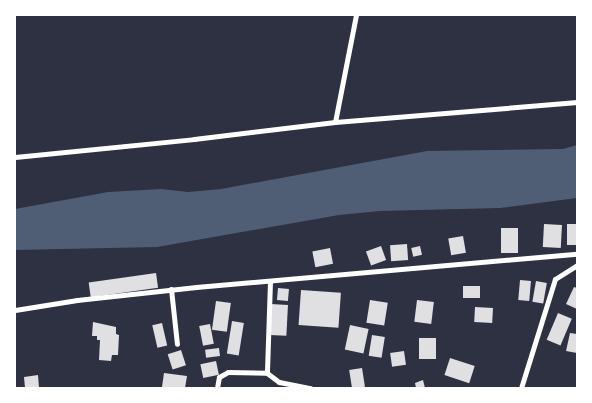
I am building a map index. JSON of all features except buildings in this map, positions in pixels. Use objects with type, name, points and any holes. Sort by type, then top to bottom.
[{"type":"street","points":[[335,122],[356,15]]},
{"type":"street","points":[[15,157],[194,139],[335,122],[577,102]]},
{"type":"street","points":[[15,310],[77,300],[171,290],[577,254]]},
{"type":"street","points":[[521,388],[555,279],[577,265]]},
{"type":"street","points":[[267,373],[270,281]]},
{"type":"street","points":[[171,290],[177,344]]},
{"type":"street","points":[[216,388],[219,377],[228,372],[267,373],[279,382],[310,388]]},
{"type":"water","points":[[577,145],[577,198],[500,208],[380,211],[339,215],[157,247],[15,250],[15,209],[108,192],[161,189],[188,192],[221,189],[427,151],[563,149]]}]
